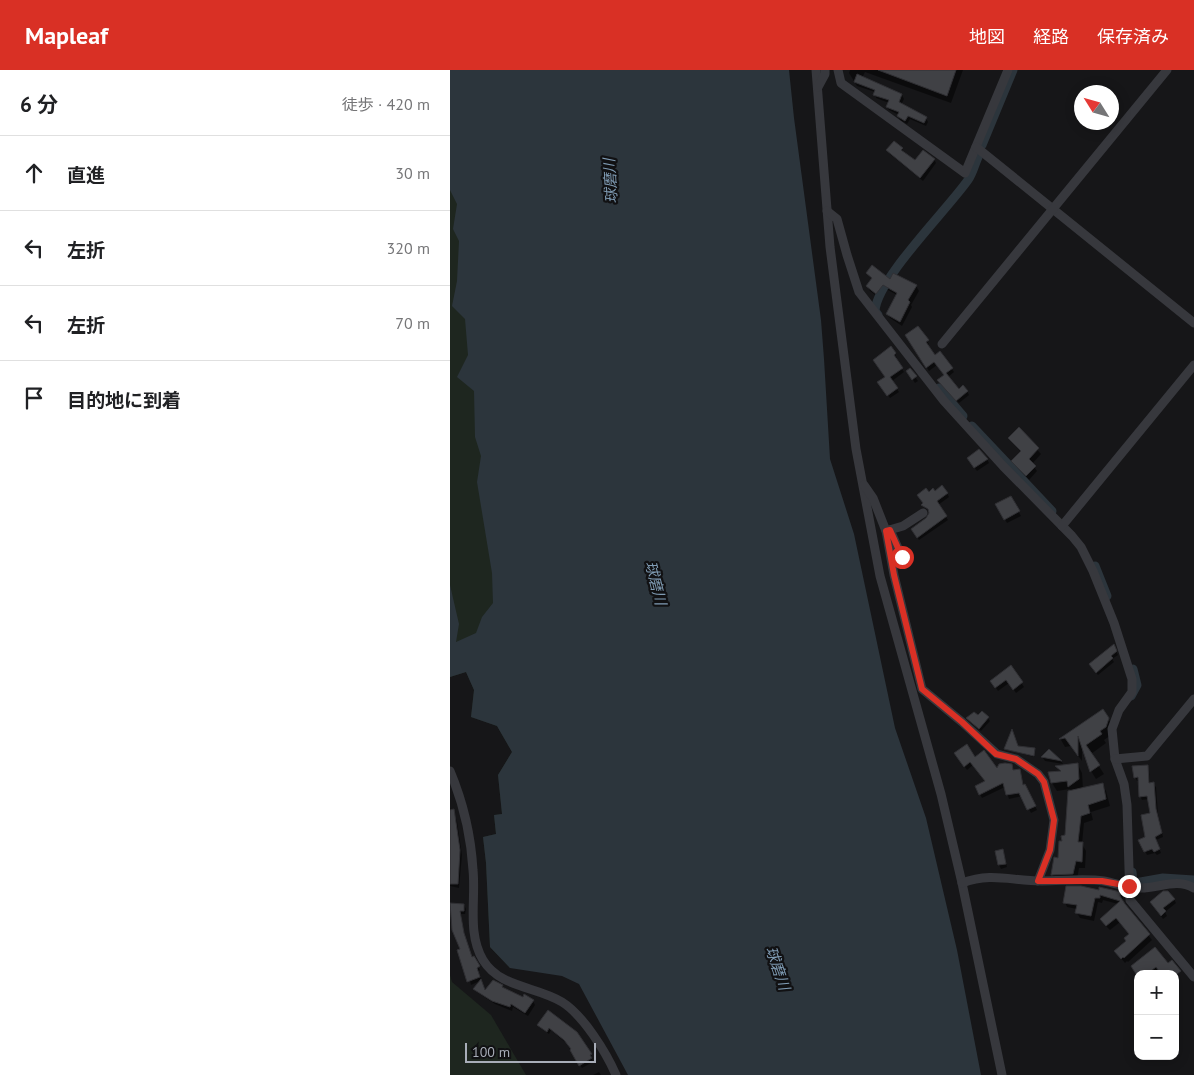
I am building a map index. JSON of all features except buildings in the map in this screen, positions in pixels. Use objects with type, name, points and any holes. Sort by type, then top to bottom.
[{"type":"street","points":[[816,70],[827,211],[840,328],[862,484],[880,576],[941,794],[962,883],[1002,1075]]},
{"type":"street","points":[[818,87],[825,74],[825,70]]},
{"type":"street","points":[[838,70],[841,83],[965,173],[1008,70]]},
{"type":"street","points":[[942,344],[1167,70]]},
{"type":"street","points":[[976,147],[1194,323]]},
{"type":"street","points":[[827,211],[837,219],[859,292],[944,401],[1081,547],[1093,571],[1114,623],[1132,678],[1132,692],[1118,710],[1112,729],[1115,759],[1124,784],[1127,805],[1130,900],[1194,977]]},
{"type":"street","points":[[1062,526],[1194,365]]},
{"type":"street","points":[[862,484],[873,498],[902,557]]},
{"type":"street","points":[[888,531],[903,526],[923,513]]},
{"type":"street","points":[[888,531],[894,575],[922,689],[962,722],[996,754],[1016,759],[1038,774],[1044,782],[1054,820],[1050,850],[1038,881]]},
{"type":"street","points":[[1115,759],[1147,756],[1194,699]]},
{"type":"street","points":[[450,771],[460,794],[473,870],[476,948],[491,971],[500,978],[512,984],[546,994],[563,1003],[574,1012],[598,1045],[616,1075]]},
{"type":"street","points":[[450,783],[460,794]]},
{"type":"street","points":[[962,883],[977,878],[1006,877],[1038,881],[1102,881],[1140,889],[1170,883],[1189,885],[1194,888]]},
{"type":"shaded area","points":[[450,70],[469,70],[536,613],[510,968],[490,947],[483,837],[496,834],[494,815],[502,814],[498,775],[512,752],[497,726],[471,717],[474,690],[466,672],[450,677]]},
{"type":"shaded area","points":[[450,975],[452,982],[491,1015],[526,1075],[450,1075]]},
{"type":"water","name":"球磨川","points":[[450,70],[789,70],[821,320],[830,459],[854,534],[895,728],[926,818],[957,950],[981,1075],[628,1075],[579,984],[562,976],[510,968],[490,947],[483,837],[496,834],[494,815],[502,814],[498,775],[512,752],[497,726],[471,717],[474,690],[466,672],[450,677],[450,585],[459,624],[456,642],[476,633],[482,617],[493,603],[492,573],[477,482],[481,456],[475,437],[474,391],[457,377],[468,355],[465,319],[452,306],[457,281],[459,241],[453,229],[457,204],[450,190]]},
{"type":"waterway","points":[[982,145],[1013,70]]},
{"type":"waterway","points":[[878,315],[875,311],[887,281],[968,180],[979,155]]},
{"type":"waterway","points":[[939,388],[963,416]]},
{"type":"waterway","points":[[972,426],[1052,511]]},
{"type":"waterway","points":[[1095,566],[1107,596]]},
{"type":"waterway","points":[[1131,696],[1137,685],[1133,669]]},
{"type":"waterway","points":[[1132,872],[1133,883],[1163,878],[1194,880]]},
{"type":"route","points":[[902,557],[890,530],[886,531],[894,575],[922,689],[962,722],[996,754],[1016,759],[1032,769],[1044,782],[1054,820],[1050,850],[1038,881],[1102,881],[1129,886]]}]
